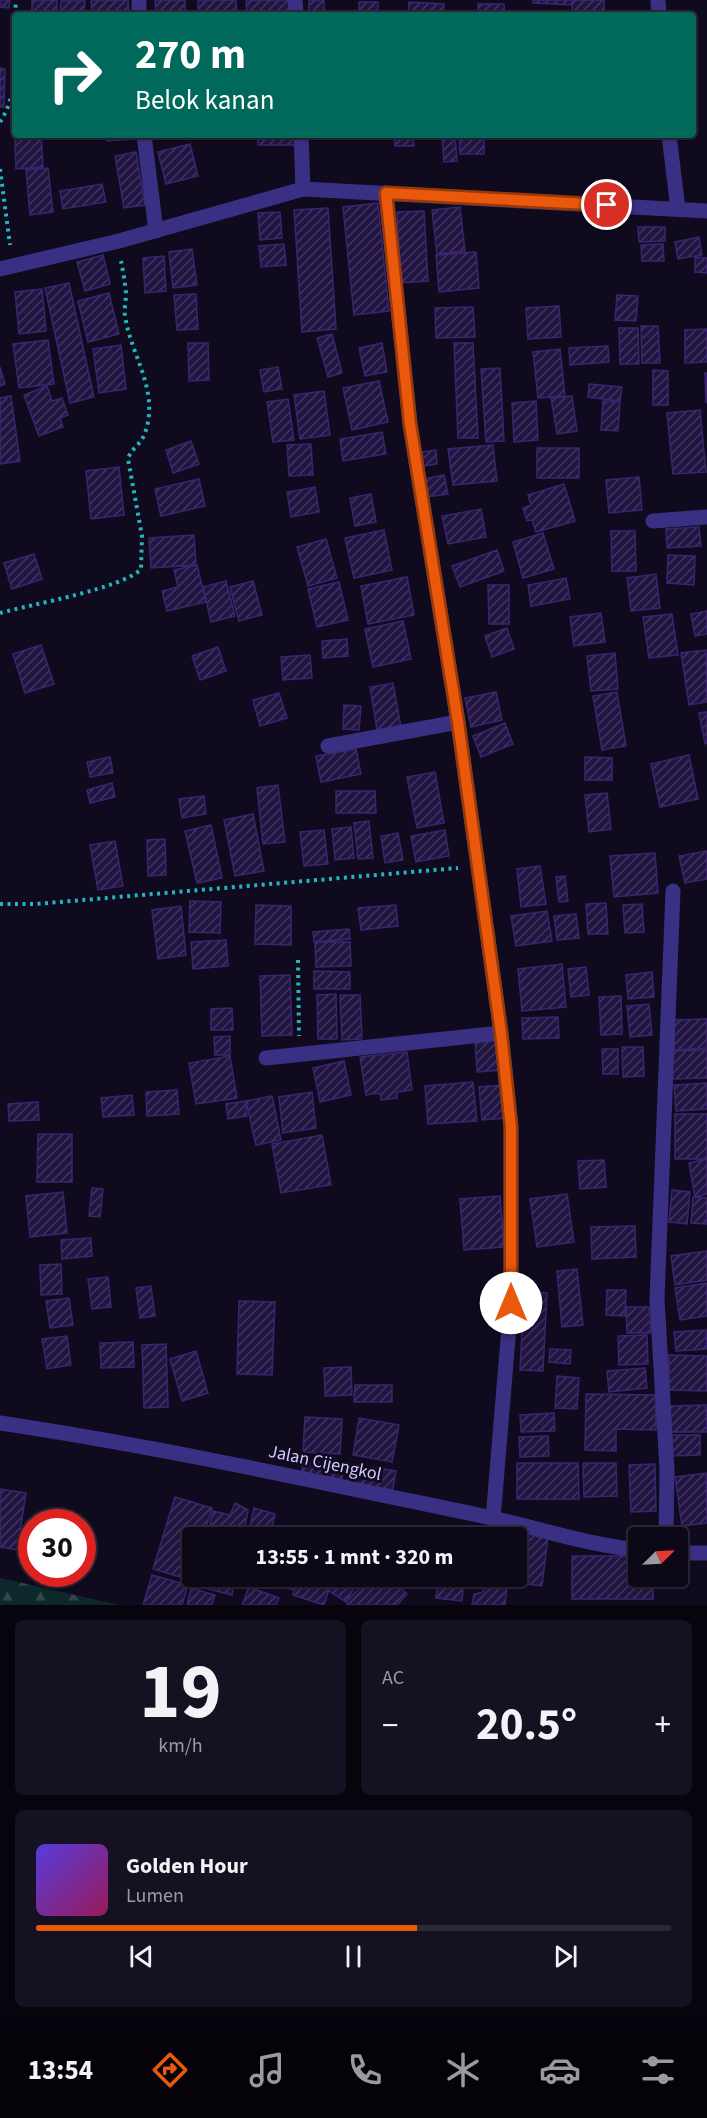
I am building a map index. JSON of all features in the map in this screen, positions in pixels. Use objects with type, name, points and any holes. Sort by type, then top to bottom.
[{"type":"street","points":[[144,138],[156,231]]},
{"type":"street","points":[[301,138],[303,189]]},
{"type":"street","points":[[669,138],[678,209]]},
{"type":"street","points":[[7,267],[119,241],[303,189],[707,211]]},
{"type":"street","points":[[386,193],[410,424],[458,722],[501,1033],[511,1127],[511,1303],[493,1519]]},
{"type":"street","points":[[653,521],[707,517]]},
{"type":"street","points":[[328,746],[458,722]]},
{"type":"street","points":[[666,1527],[667,1470],[657,1299],[673,891]]},
{"type":"street","points":[[266,1059],[501,1033]]},
{"type":"street","name":"Jalan Cijengkol","points":[[0,1423],[184,1453],[493,1519],[578,1542],[628,1549]]},
{"type":"street","points":[[688,1553],[707,1553]]},
{"type":"path","points":[[0,122],[10,105],[12,96]]},
{"type":"path","points":[[0,169],[7,267]]},
{"type":"path","points":[[0,613],[111,584],[137,574],[141,569],[142,536],[128,459],[131,450],[141,442],[146,432],[148,401],[146,375],[130,337],[124,314],[126,295],[119,241]]},
{"type":"path","points":[[0,904],[36,904],[477,867]]},
{"type":"path","points":[[298,960],[299,1054]]},
{"type":"green space","points":[[0,1578],[18,1582],[18,1587],[40,1587],[119,1605],[0,1605]]},
{"type":"building","points":[[0,0],[10,0],[9,8],[0,7]]},
{"type":"building","points":[[32,0],[57,0],[57,12],[32,12]]},
{"type":"building","points":[[91,0],[128,0],[129,12],[92,12]]},
{"type":"building","points":[[155,0],[185,0],[185,12],[156,12]]},
{"type":"building","points":[[198,0],[236,0],[237,12],[198,12]]},
{"type":"building","points":[[246,0],[290,0],[290,12],[247,12]]},
{"type":"building","points":[[309,0],[324,0],[324,12],[309,12]]},
{"type":"building","points":[[533,0],[572,0],[572,5],[533,3]]},
{"type":"building","points":[[572,0],[604,0],[604,12],[572,12]]},
{"type":"building","points":[[61,1],[85,1],[84,12],[60,12]]},
{"type":"building","points":[[359,2],[378,2],[378,12],[359,12]]},
{"type":"building","points":[[409,2],[444,4],[443,12],[408,12]]},
{"type":"building","points":[[478,4],[504,4],[505,12],[478,12]]},
{"type":"building","points":[[0,68],[5,69],[4,107],[0,107]]},
{"type":"building","points":[[15,138],[41,138],[43,167],[16,169]]},
{"type":"building","points":[[106,138],[135,139],[107,141]]},
{"type":"building","points":[[258,138],[295,138],[295,145],[258,145]]},
{"type":"building","points":[[394,138],[413,138],[414,146],[395,146]]},
{"type":"building","points":[[442,138],[455,138],[457,161],[444,162]]},
{"type":"building","points":[[459,138],[484,138],[484,154],[460,154]]},
{"type":"building","points":[[190,144],[198,176],[166,184],[158,152]]},
{"type":"building","points":[[136,152],[145,205],[124,208],[115,156]]},
{"type":"building","points":[[48,168],[53,212],[30,215],[26,170]]},
{"type":"building","points":[[102,184],[106,202],[63,209],[60,191]]},
{"type":"building","points":[[378,203],[389,311],[354,315],[343,207]]},
{"type":"building","points":[[460,207],[465,251],[437,254],[432,210]]},
{"type":"building","points":[[328,208],[336,329],[302,332],[294,210]]},
{"type":"building","points":[[424,211],[428,281],[401,283],[397,212]]},
{"type":"building","points":[[280,212],[282,238],[260,240],[258,213]]},
{"type":"building","points":[[638,227],[665,227],[665,241],[639,242]]},
{"type":"building","points":[[699,237],[702,255],[678,259],[675,242]]},
{"type":"building","points":[[284,244],[286,265],[261,267],[259,246]]},
{"type":"building","points":[[663,244],[664,261],[642,261],[641,245]]},
{"type":"building","points":[[192,249],[197,285],[173,288],[169,252]]},
{"type":"building","points":[[476,252],[479,288],[439,292],[436,255]]},
{"type":"building","points":[[103,255],[110,284],[85,291],[77,262]]},
{"type":"building","points":[[164,256],[166,291],[145,293],[143,258]]},
{"type":"building","points":[[695,257],[707,258],[707,273],[695,272]]},
{"type":"building","points":[[69,283],[94,397],[70,403],[45,288]]},
{"type":"building","points":[[42,289],[46,331],[19,334],[15,292]]},
{"type":"building","points":[[109,293],[119,334],[88,342],[78,301]]},
{"type":"building","points":[[196,294],[198,329],[177,330],[174,295]]},
{"type":"building","points":[[617,295],[638,296],[636,321],[615,320]]},
{"type":"building","points":[[559,306],[561,337],[528,339],[526,308]]},
{"type":"building","points":[[473,307],[475,337],[436,338],[435,308]]},
{"type":"building","points":[[641,326],[658,326],[660,363],[642,363]]},
{"type":"building","points":[[619,328],[638,328],[639,364],[620,364]]},
{"type":"building","points":[[707,329],[707,362],[685,363],[685,330]]},
{"type":"building","points":[[332,334],[342,373],[328,377],[317,338]]},
{"type":"building","points":[[48,340],[54,384],[19,388],[13,344]]},
{"type":"building","points":[[188,343],[208,343],[209,380],[189,381]]},
{"type":"building","points":[[382,343],[387,372],[365,376],[359,348]]},
{"type":"building","points":[[454,343],[473,343],[478,438],[458,438]]},
{"type":"building","points":[[121,345],[126,389],[99,393],[93,349]]},
{"type":"building","points":[[608,346],[609,362],[570,365],[569,348]]},
{"type":"building","points":[[560,349],[565,396],[538,398],[533,352]]},
{"type":"building","points":[[0,367],[5,384],[0,386]]},
{"type":"building","points":[[278,367],[282,389],[264,392],[260,370]]},
{"type":"building","points":[[500,368],[504,441],[486,442],[481,369]]},
{"type":"building","points":[[653,370],[668,371],[668,405],[653,405]]},
{"type":"building","points":[[705,373],[707,373],[706,403]]},
{"type":"building","points":[[379,381],[388,422],[352,430],[343,388]]},
{"type":"building","points":[[589,384],[622,387],[620,401],[588,397]]},
{"type":"building","points":[[47,386],[52,401],[62,398],[68,415],[60,418],[63,427],[39,436],[24,395]]},
{"type":"building","points":[[324,391],[330,435],[300,439],[294,395]]},
{"type":"building","points":[[11,396],[20,461],[0,464],[0,398]]},
{"type":"building","points":[[572,396],[577,431],[557,434],[551,398]]},
{"type":"building","points":[[288,399],[294,440],[273,442],[267,402]]},
{"type":"building","points":[[536,401],[538,440],[514,442],[512,403]]},
{"type":"building","points":[[603,401],[620,402],[618,431],[601,430]]},
{"type":"building","points":[[700,410],[706,472],[673,474],[667,413]]},
{"type":"building","points":[[382,432],[386,454],[343,461],[340,439]]},
{"type":"building","points":[[191,441],[199,464],[173,473],[166,450]]},
{"type":"building","points":[[311,444],[313,475],[289,476],[287,445]]},
{"type":"building","points":[[493,445],[497,481],[453,485],[448,449]]},
{"type":"building","points":[[537,448],[579,448],[579,478],[537,478]]},
{"type":"building","points":[[436,450],[437,464],[423,466],[422,452]]},
{"type":"building","points":[[119,467],[124,515],[91,519],[86,471]]},
{"type":"building","points":[[444,475],[448,494],[427,497],[424,479]]},
{"type":"building","points":[[639,477],[642,510],[609,513],[606,480]]},
{"type":"building","points":[[199,479],[205,506],[161,516],[155,489]]},
{"type":"building","points":[[564,484],[575,521],[536,532],[532,520],[527,521],[523,508],[531,505],[528,495]]},
{"type":"building","points":[[315,487],[319,512],[291,517],[287,492]]},
{"type":"building","points":[[371,494],[376,522],[355,526],[350,498]]},
{"type":"building","points":[[481,509],[486,537],[448,544],[442,516]]},
{"type":"building","points":[[699,527],[701,546],[667,548],[666,529]]},
{"type":"building","points":[[384,530],[392,570],[354,578],[345,538]]},
{"type":"building","points":[[611,531],[635,531],[636,571],[612,571]]},
{"type":"building","points":[[543,533],[554,569],[523,578],[513,542]]},
{"type":"building","points":[[194,535],[196,565],[151,568],[149,538]]},
{"type":"building","points":[[326,539],[337,578],[308,586],[297,547]]},
{"type":"building","points":[[497,550],[504,571],[460,587],[452,566]]},
{"type":"building","points":[[34,554],[42,579],[12,589],[4,563]]},
{"type":"building","points":[[668,555],[695,556],[694,585],[667,583]]},
{"type":"building","points":[[197,565],[206,602],[167,611],[162,591],[178,587],[174,570]]},
{"type":"building","points":[[656,574],[660,608],[631,611],[627,578]]},
{"type":"building","points":[[407,577],[414,615],[368,624],[361,586]]},
{"type":"building","points":[[566,578],[570,599],[531,606],[528,585]]},
{"type":"building","points":[[226,581],[235,616],[211,622],[203,587]]},
{"type":"building","points":[[253,581],[262,615],[239,621],[230,587]]},
{"type":"building","points":[[339,582],[348,620],[317,627],[308,589]]},
{"type":"building","points":[[488,585],[509,585],[509,624],[489,624]]},
{"type":"building","points":[[707,611],[707,634],[695,636],[691,614]]},
{"type":"building","points":[[601,613],[605,642],[574,646],[570,617]]},
{"type":"building","points":[[672,614],[678,655],[649,658],[643,617]]},
{"type":"building","points":[[403,621],[411,659],[373,667],[365,629]]},
{"type":"building","points":[[507,628],[514,649],[492,657],[485,636]]},
{"type":"building","points":[[347,639],[348,656],[323,658],[322,641]]},
{"type":"building","points":[[41,645],[54,684],[25,693],[13,654]]},
{"type":"building","points":[[218,647],[226,671],[200,680],[192,656]]},
{"type":"building","points":[[706,650],[707,702],[689,705],[681,653]]},
{"type":"building","points":[[615,653],[618,689],[591,691],[587,656]]},
{"type":"building","points":[[310,655],[312,678],[283,680],[281,657]]},
{"type":"building","points":[[393,683],[401,727],[377,730],[370,687]]},
{"type":"building","points":[[496,692],[502,720],[471,727],[465,698]]},
{"type":"building","points":[[617,692],[626,746],[602,750],[593,696]]},
{"type":"building","points":[[279,693],[287,718],[260,726],[253,700]]},
{"type":"building","points":[[344,705],[361,706],[359,730],[343,729]]},
{"type":"building","points":[[707,712],[707,743],[705,744],[699,713]]},
{"type":"building","points":[[505,723],[513,744],[481,757],[473,736]]},
{"type":"building","points":[[356,749],[361,774],[321,782],[316,756]]},
{"type":"building","points":[[689,755],[698,799],[660,807],[651,764]]},
{"type":"building","points":[[110,757],[113,773],[90,777],[87,762]]},
{"type":"building","points":[[585,757],[612,758],[612,780],[585,780]]},
{"type":"building","points":[[435,772],[444,823],[417,828],[407,777]]},
{"type":"building","points":[[112,783],[115,797],[90,803],[87,790]]},
{"type":"building","points":[[278,785],[285,842],[263,844],[257,788]]},
{"type":"building","points":[[336,791],[375,791],[376,813],[336,813]]},
{"type":"building","points":[[607,793],[611,829],[589,832],[585,795]]},
{"type":"building","points":[[204,796],[206,814],[182,818],[179,799]]},
{"type":"building","points":[[253,814],[264,871],[235,876],[224,820]]},
{"type":"building","points":[[369,821],[373,858],[358,859],[354,823]]},
{"type":"building","points":[[211,825],[222,878],[197,883],[185,831]]},
{"type":"building","points":[[351,827],[354,858],[335,860],[332,829]]},
{"type":"building","points":[[324,830],[328,864],[304,866],[300,832]]},
{"type":"building","points":[[445,830],[449,856],[416,862],[411,836]]},
{"type":"building","points":[[398,833],[403,860],[385,863],[381,836]]},
{"type":"building","points":[[165,839],[166,875],[148,876],[147,840]]},
{"type":"building","points":[[115,841],[123,886],[98,890],[90,845]]},
{"type":"building","points":[[707,851],[707,879],[685,883],[679,856]]},
{"type":"building","points":[[655,853],[658,893],[614,897],[610,856]]},
{"type":"building","points":[[540,866],[546,904],[521,907],[517,869]]},
{"type":"building","points":[[565,876],[568,901],[559,902],[556,877]]},
{"type":"building","points":[[190,901],[221,902],[220,933],[189,932]]},
{"type":"building","points":[[606,903],[608,934],[588,934],[586,904]]},
{"type":"building","points":[[642,904],[644,932],[625,933],[623,905]]},
{"type":"building","points":[[256,905],[291,906],[291,945],[255,944]]},
{"type":"building","points":[[396,905],[398,926],[361,930],[358,908]]},
{"type":"building","points":[[181,906],[186,955],[158,959],[152,910]]},
{"type":"building","points":[[547,911],[552,941],[516,946],[511,916]]},
{"type":"building","points":[[576,914],[579,938],[557,940],[554,916]]},
{"type":"building","points":[[349,929],[350,939],[314,942],[313,932]]},
{"type":"building","points":[[226,940],[228,966],[193,969],[191,942]]},
{"type":"building","points":[[315,942],[350,942],[351,966],[316,967]]},
{"type":"building","points":[[562,964],[566,1007],[522,1011],[518,969]]},
{"type":"building","points":[[586,967],[589,995],[571,997],[568,969]]},
{"type":"building","points":[[314,971],[350,972],[350,989],[314,989]]},
{"type":"building","points":[[652,972],[654,997],[628,999],[626,975]]},
{"type":"building","points":[[290,975],[292,1035],[262,1036],[260,976]]},
{"type":"building","points":[[336,994],[337,1039],[318,1039],[317,995]]},
{"type":"building","points":[[340,995],[360,995],[362,1039],[342,1040]]},
{"type":"building","points":[[621,996],[622,1034],[601,1035],[599,997]]},
{"type":"building","points":[[649,1004],[652,1035],[630,1037],[627,1006]]},
{"type":"building","points":[[232,1008],[233,1030],[211,1030],[211,1009]]},
{"type":"building","points":[[558,1017],[559,1038],[523,1039],[522,1018]]},
{"type":"building","points":[[707,1019],[707,1048],[674,1050],[673,1020]]},
{"type":"building","points":[[230,1036],[230,1055],[215,1055],[214,1037]]},
{"type":"building","points":[[501,1037],[503,1070],[477,1072],[475,1039]]},
{"type":"building","points":[[622,1047],[643,1047],[644,1076],[623,1077]]},
{"type":"building","points":[[602,1049],[618,1049],[618,1074],[603,1074]]},
{"type":"building","points":[[707,1050],[707,1078],[672,1079],[671,1051]]},
{"type":"building","points":[[407,1052],[412,1090],[397,1092],[397,1098],[381,1100],[380,1093],[366,1095],[360,1057]]},
{"type":"building","points":[[230,1056],[237,1098],[196,1104],[189,1063]]},
{"type":"building","points":[[344,1061],[351,1095],[320,1102],[313,1068]]},
{"type":"building","points":[[473,1082],[477,1121],[428,1124],[425,1086]]},
{"type":"building","points":[[707,1083],[707,1109],[676,1111],[674,1085]]},
{"type":"building","points":[[503,1085],[506,1118],[482,1120],[479,1087]]},
{"type":"building","points":[[177,1090],[179,1114],[147,1116],[146,1092]]},
{"type":"building","points":[[312,1092],[316,1128],[283,1133],[279,1097]]},
{"type":"building","points":[[132,1095],[134,1115],[103,1117],[101,1098]]},
{"type":"building","points":[[272,1096],[281,1140],[256,1145],[246,1101]]},
{"type":"building","points":[[245,1101],[247,1116],[228,1119],[226,1104]]},
{"type":"building","points":[[38,1102],[39,1120],[9,1121],[8,1104]]},
{"type":"building","points":[[675,1114],[707,1114],[707,1159],[675,1159]]},
{"type":"building","points":[[38,1134],[72,1134],[72,1182],[37,1182]]},
{"type":"building","points":[[322,1135],[331,1185],[281,1193],[272,1144]]},
{"type":"building","points":[[707,1159],[707,1194],[695,1197],[689,1163]]},
{"type":"building","points":[[604,1160],[606,1187],[580,1189],[578,1161]]},
{"type":"building","points":[[92,1188],[103,1189],[100,1217],[89,1216]]},
{"type":"building","points":[[672,1190],[690,1192],[687,1224],[669,1222]]},
{"type":"building","points":[[63,1192],[67,1233],[30,1237],[26,1196]]},
{"type":"building","points":[[567,1194],[574,1242],[537,1247],[530,1199]]},
{"type":"building","points":[[500,1196],[504,1247],[464,1250],[460,1199]]},
{"type":"building","points":[[693,1197],[707,1198],[707,1224],[691,1223]]},
{"type":"building","points":[[635,1226],[636,1257],[592,1259],[591,1227]]},
{"type":"building","points":[[91,1238],[92,1256],[62,1259],[61,1240]]},
{"type":"building","points":[[707,1251],[707,1280],[675,1285],[671,1256]]},
{"type":"building","points":[[61,1264],[62,1294],[41,1295],[40,1265]]},
{"type":"building","points":[[577,1269],[583,1325],[562,1327],[557,1271]]},
{"type":"building","points":[[108,1277],[111,1307],[92,1309],[88,1279]]},
{"type":"building","points":[[707,1283],[707,1316],[680,1320],[675,1288]]},
{"type":"building","points":[[151,1286],[155,1316],[140,1318],[136,1288]]},
{"type":"building","points":[[607,1290],[626,1290],[625,1316],[606,1315]]},
{"type":"building","points":[[524,1291],[547,1293],[543,1371],[520,1370]]},
{"type":"building","points":[[69,1298],[73,1325],[50,1328],[46,1301]]},
{"type":"building","points":[[239,1301],[275,1302],[272,1375],[237,1374]]},
{"type":"building","points":[[626,1307],[649,1307],[651,1333],[627,1333]]},
{"type":"building","points":[[706,1330],[707,1349],[676,1351],[674,1332]]},
{"type":"building","points":[[647,1335],[648,1364],[619,1365],[618,1336]]},
{"type":"building","points":[[67,1336],[71,1365],[47,1369],[42,1339]]},
{"type":"building","points":[[133,1342],[134,1367],[101,1368],[100,1343]]},
{"type":"building","points":[[166,1344],[168,1407],[144,1408],[142,1345]]},
{"type":"building","points":[[550,1349],[571,1350],[570,1364],[549,1362]]},
{"type":"building","points":[[196,1351],[208,1393],[182,1401],[170,1359]]},
{"type":"building","points":[[669,1355],[707,1356],[707,1391],[669,1390]]},
{"type":"building","points":[[351,1367],[352,1395],[325,1396],[324,1368]]},
{"type":"building","points":[[645,1368],[647,1388],[609,1392],[607,1371]]},
{"type":"building","points":[[557,1376],[579,1378],[577,1409],[555,1408]]},
{"type":"building","points":[[355,1385],[392,1385],[392,1402],[354,1402]]},
{"type":"building","points":[[586,1394],[656,1395],[656,1430],[616,1429],[616,1451],[585,1450]]},
{"type":"building","points":[[706,1405],[707,1432],[670,1432],[670,1406]]},
{"type":"building","points":[[554,1413],[555,1431],[521,1432],[520,1415]]},
{"type":"building","points":[[305,1417],[342,1419],[340,1454],[303,1452]]},
{"type":"building","points":[[359,1418],[399,1425],[392,1462],[353,1455]]},
{"type":"building","points":[[671,1435],[700,1435],[700,1455],[672,1456]]},
{"type":"building","points":[[548,1436],[549,1456],[520,1457],[519,1437]]},
{"type":"building","points":[[304,1459],[344,1468],[341,1484],[301,1475]]},
{"type":"building","points":[[517,1463],[578,1463],[579,1499],[517,1499]]},
{"type":"building","points":[[583,1463],[616,1463],[617,1496],[584,1497]]},
{"type":"building","points":[[349,1464],[396,1471],[392,1494],[346,1487]]},
{"type":"building","points":[[655,1464],[656,1511],[631,1512],[629,1465]]},
{"type":"building","points":[[706,1473],[707,1523],[682,1526],[675,1477]]},
{"type":"building","points":[[0,1489],[26,1493],[23,1509],[18,1509],[17,1550],[0,1547]]},
{"type":"building","points":[[175,1497],[212,1508],[206,1527],[182,1527],[182,1578],[153,1569]]},
{"type":"building","points":[[235,1503],[248,1510],[245,1527],[209,1527],[213,1511],[230,1515]]},
{"type":"building","points":[[254,1508],[275,1514],[272,1527],[250,1527]]},
{"type":"building","points":[[527,1534],[548,1536],[542,1586],[527,1584]]},
{"type":"building","points":[[572,1556],[628,1556],[628,1587],[653,1587],[653,1599],[572,1599]]},
{"type":"building","points":[[152,1575],[187,1587],[182,1605],[143,1605]]},
{"type":"building","points":[[201,1587],[234,1587],[232,1595]]},
{"type":"building","points":[[249,1587],[279,1598],[276,1605],[242,1605]]},
{"type":"building","points":[[295,1587],[330,1587],[324,1605],[293,1595]]},
{"type":"building","points":[[331,1587],[355,1587],[346,1602],[329,1591]]},
{"type":"building","points":[[360,1587],[400,1587],[407,1594],[397,1605],[348,1605],[346,1602]]},
{"type":"building","points":[[437,1587],[463,1587],[462,1601],[436,1598]]},
{"type":"building","points":[[484,1587],[507,1587],[505,1605],[472,1605],[474,1594],[483,1592]]},
{"type":"building","points":[[191,1588],[215,1595],[212,1605],[187,1605]]},
{"type":"route","points":[[511,1303],[511,1127],[501,1033],[458,722],[410,424],[386,193],[607,205]]}]
